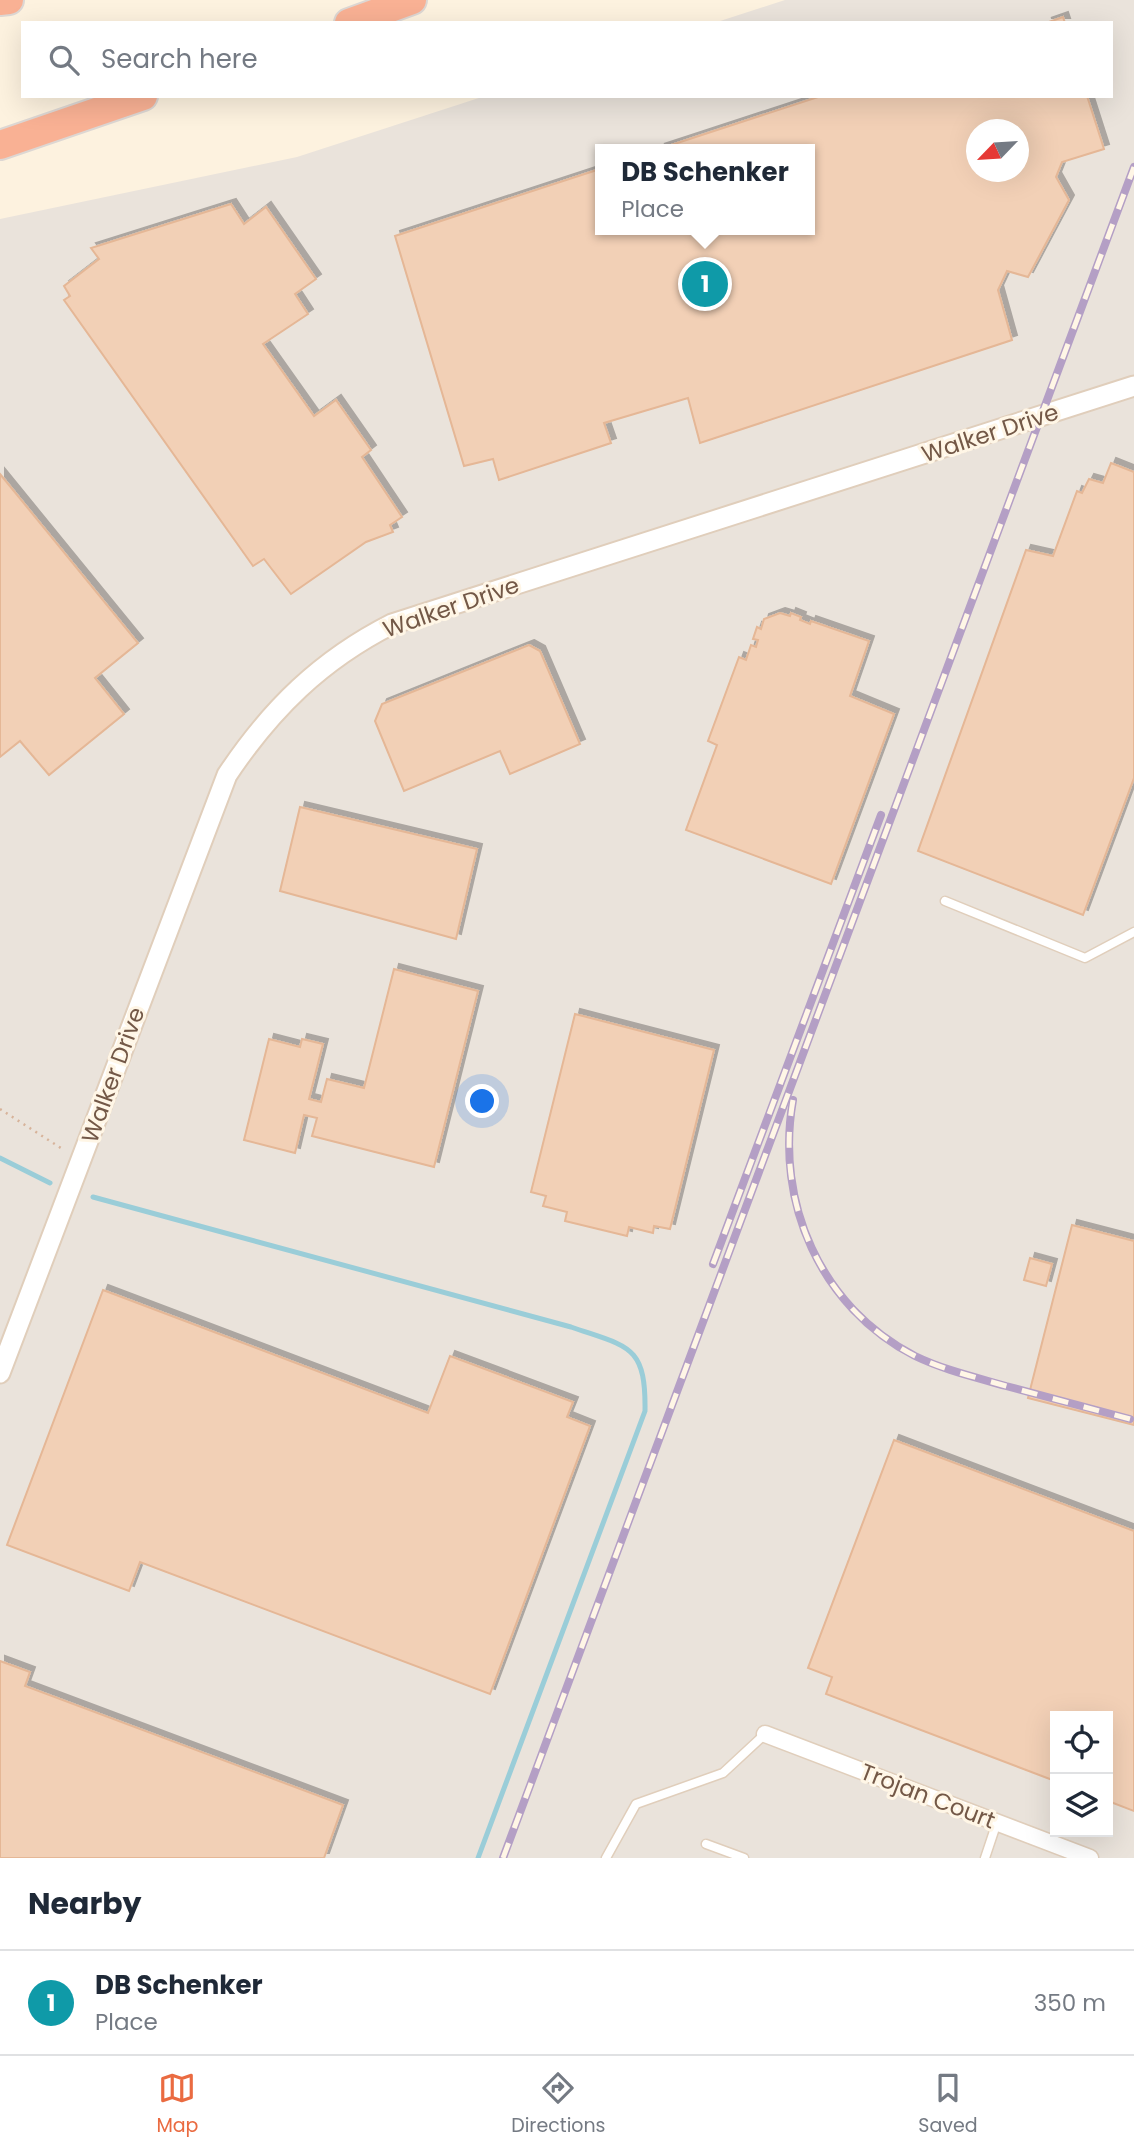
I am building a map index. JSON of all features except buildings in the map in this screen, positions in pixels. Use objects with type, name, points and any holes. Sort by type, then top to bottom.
[{"type":"highway","points":[[0,1],[9,0]]},
{"type":"highway","points":[[354,21],[412,0]]},
{"type":"highway","points":[[0,145],[137,98]]},
{"type":"street","name":"Walker Drive","points":[[0,1373],[226,775],[277,707],[339,654],[392,624],[1134,386]]},
{"type":"street","name":"Trojan Court","points":[[765,1734],[1090,1858]]},
{"type":"lane","points":[[946,901],[1085,958],[1134,932]]},
{"type":"lane","points":[[606,1858],[636,1804],[723,1773],[765,1734]]},
{"type":"lane","points":[[985,1858],[997,1822]]},
{"type":"lane","points":[[706,1843],[744,1858]]},
{"type":"path","points":[[0,1109],[82,1161]]},
{"type":"shaded area","points":[[785,0],[1134,0],[1134,1858],[0,1858],[0,219],[297,157],[479,98],[1113,98],[1113,21],[720,21]]},
{"type":"waterway","points":[[0,1158],[50,1183]]},
{"type":"waterway","points":[[93,1197],[571,1327],[620,1345],[630,1351],[637,1360],[642,1372],[645,1411],[478,1858]]},
{"type":"railway","points":[[503,1858],[1134,167]]},
{"type":"railway","points":[[713,1264],[881,815]]},
{"type":"railway","points":[[793,1100],[789,1138],[791,1176],[799,1213],[812,1248],[830,1280],[853,1310],[882,1335],[926,1361],[971,1376],[1130,1419]]},
{"type":"place","name":"DB Schenker","points":[[705,284]]}]
